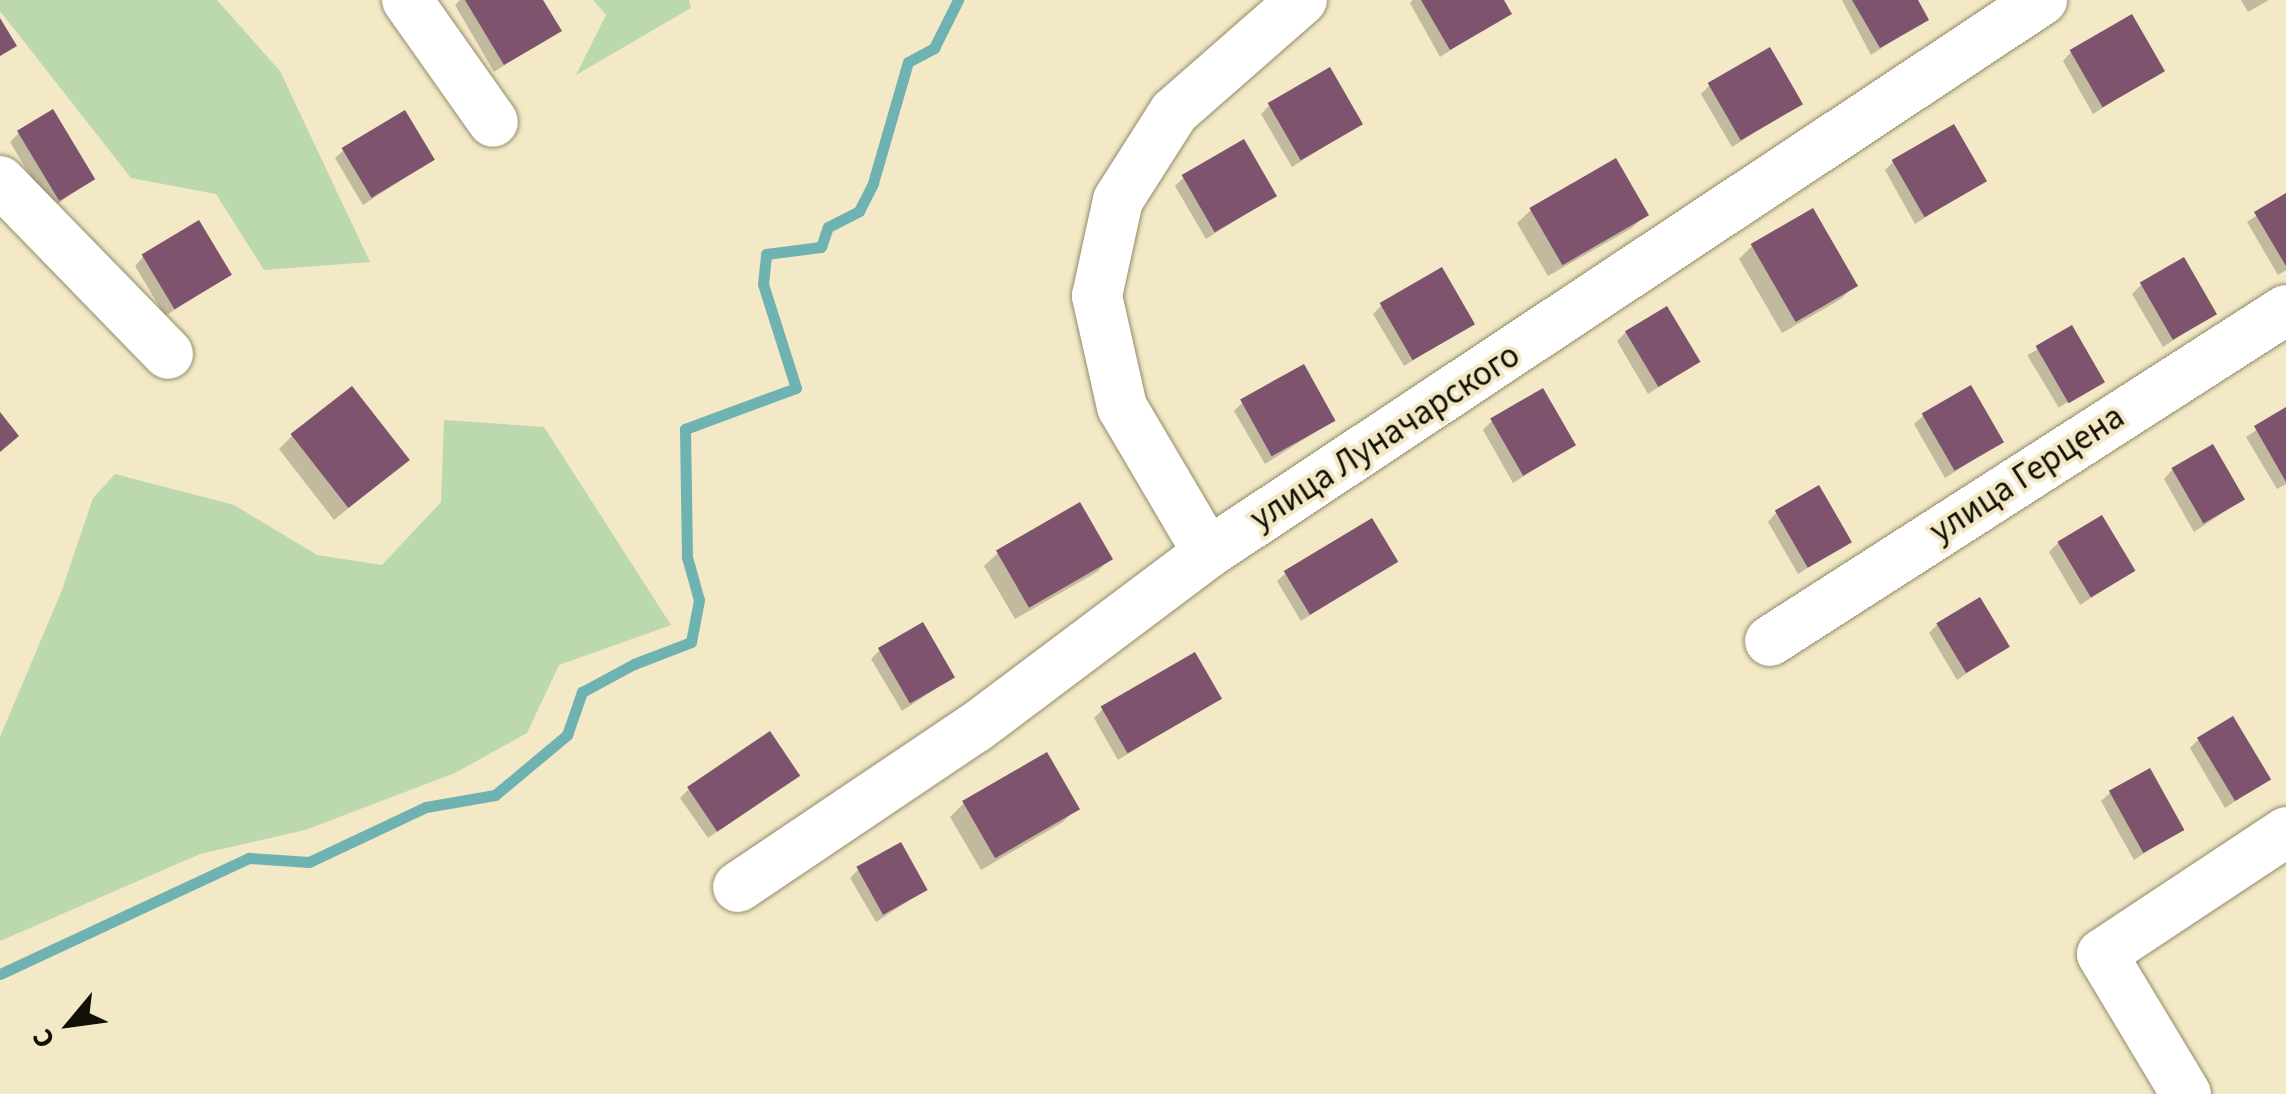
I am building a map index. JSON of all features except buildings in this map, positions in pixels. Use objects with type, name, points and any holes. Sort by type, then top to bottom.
[{"type":"street","points":[[407,0],[493,122]]},
{"type":"street","points":[[1208,553],[1122,407],[1097,296],[1118,200],[1174,112],[1302,0]]},
{"type":"street","name":"улица Луначарского","points":[[738,887],[975,728],[1208,553],[2042,0]]},
{"type":"street","points":[[0,181],[168,354]]},
{"type":"street","name":"улица Герцена","points":[[1770,641],[2286,310]]},
{"type":"street","points":[[2186,1094],[2102,954],[2286,832]]},
{"type":"green space","points":[[0,0],[217,0],[280,71],[370,262],[264,270],[216,194],[131,178],[0,11]]},
{"type":"green space","points":[[593,0],[689,0],[691,8],[576,75],[606,15]]},
{"type":"green space","points":[[444,420],[544,427],[671,625],[559,665],[527,733],[455,773],[305,830],[200,854],[0,941],[0,737],[62,590],[93,498],[115,474],[234,505],[317,555],[382,565],[441,502]]},
{"type":"waterway","points":[[0,974],[249,858],[309,862],[426,807],[495,795],[567,735],[582,692],[634,664],[691,642],[699,600],[687,557],[685,429],[796,388],[763,284],[766,254],[821,247],[828,227],[859,211],[873,183],[908,62],[934,48],[958,0]]}]
